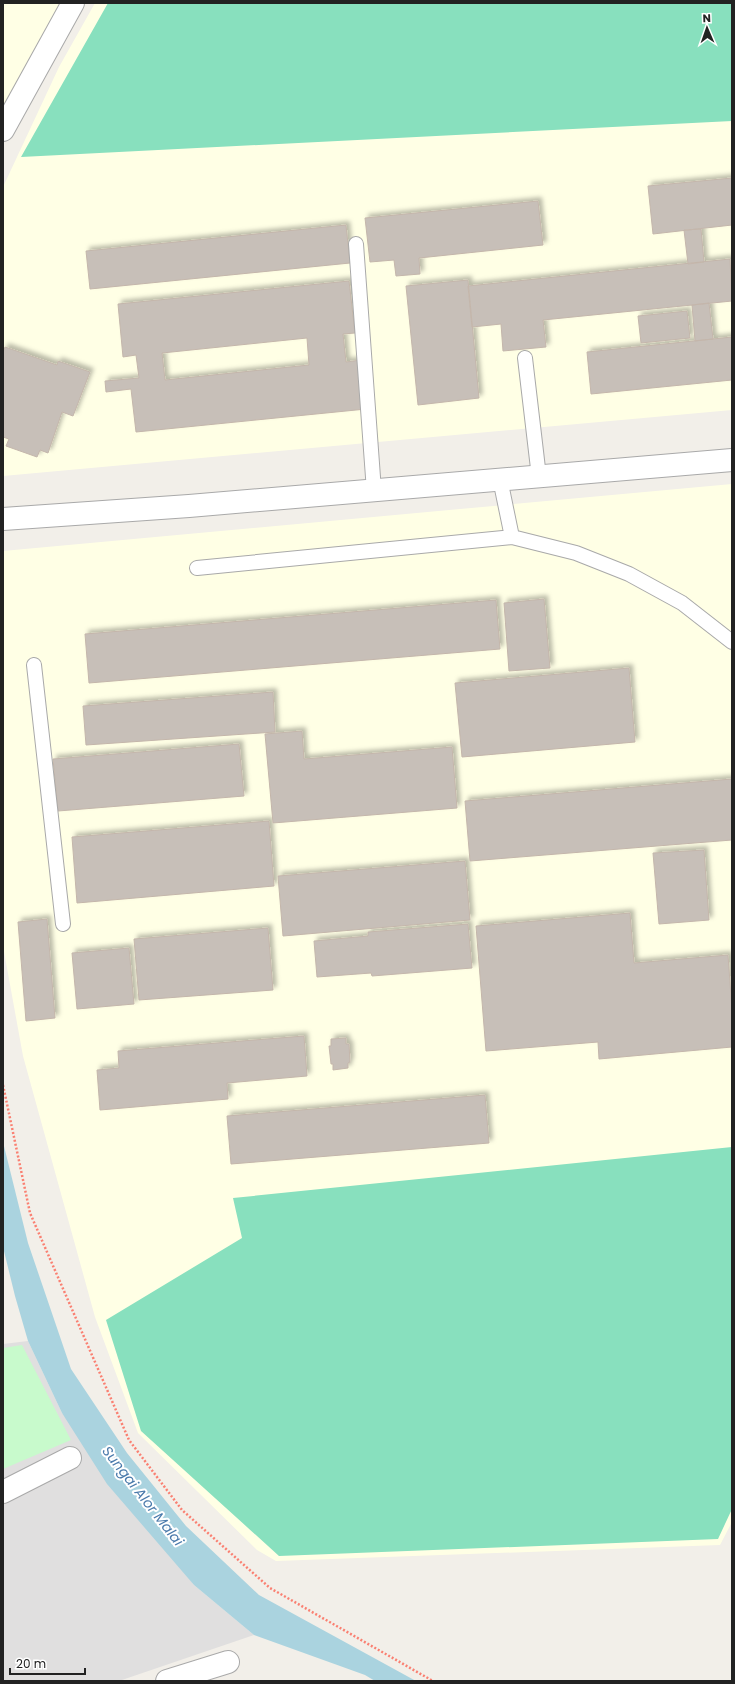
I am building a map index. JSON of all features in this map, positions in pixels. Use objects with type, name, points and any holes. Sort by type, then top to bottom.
[{"type":"street","points":[[3,130],[74,3]]},
{"type":"street","points":[[3,519],[374,491],[732,460]]},
{"type":"street","points":[[3,1492],[70,1458]]},
{"type":"street","points":[[167,1681],[228,1662]]},
{"type":"lane","points":[[356,244],[374,491]]},
{"type":"lane","points":[[525,358],[539,477]]},
{"type":"lane","points":[[500,480],[512,537]]},
{"type":"lane","points":[[198,568],[512,537],[576,553],[629,574],[682,603],[732,642]]},
{"type":"lane","points":[[34,666],[63,924]]},
{"type":"path","points":[[3,1085],[30,1213],[129,1440],[182,1510],[270,1588],[433,1681]]},
{"type":"shaded area","points":[[3,3],[67,3],[3,117]]},
{"type":"shaded area","points":[[95,3],[732,3],[732,410],[3,476],[3,187],[59,67]]},
{"type":"shaded area","points":[[732,484],[732,1522],[720,1545],[276,1561],[257,1550],[138,1433],[95,1317],[23,1056],[3,946],[3,551]]},
{"type":"shaded area","points":[[28,1341],[62,1413],[194,1585],[254,1635],[119,1681],[3,1681],[3,1344]]},
{"type":"green space","points":[[108,3],[732,3],[732,121],[21,157]]},
{"type":"green space","points":[[732,1147],[732,1509],[718,1539],[279,1556],[141,1431],[106,1320],[242,1238],[233,1198]]},
{"type":"green space","points":[[22,1345],[71,1440],[3,1469],[3,1348]]},
{"type":"water","name":"Sungai Alor Malai","points":[[3,1142],[28,1243],[71,1369],[127,1453],[186,1526],[259,1595],[416,1681],[375,1681],[365,1675],[254,1635],[194,1585],[107,1484],[62,1413],[28,1341],[3,1247]]},
{"type":"building","points":[[732,178],[732,225],[653,234],[648,186]]},
{"type":"building","points":[[538,201],[543,245],[419,258],[420,274],[396,276],[394,260],[370,262],[365,218]]},
{"type":"building","points":[[346,225],[350,263],[90,289],[86,251]]},
{"type":"building","points":[[701,229],[704,262],[688,264],[684,230]]},
{"type":"building","points":[[730,259],[732,301],[543,320],[546,347],[503,351],[501,324],[472,327],[468,286]]},
{"type":"building","points":[[468,280],[479,398],[418,405],[406,286]]},
{"type":"building","points":[[349,281],[355,333],[343,334],[346,362],[361,360],[366,409],[136,432],[131,389],[106,392],[105,381],[139,378],[136,355],[123,357],[118,304]],"holes":[[[307,338],[309,365],[165,380],[162,353]]]},
{"type":"building","points":[[709,303],[713,339],[695,341],[692,305]]},
{"type":"building","points":[[687,311],[690,338],[641,343],[638,316]]},
{"type":"building","points":[[732,337],[732,380],[591,394],[587,352]]},
{"type":"building","points":[[5,347],[57,365],[58,361],[90,372],[73,416],[62,412],[48,453],[40,450],[37,457],[6,446],[9,439],[3,437],[3,352]]},
{"type":"building","points":[[544,599],[550,668],[509,671],[504,603]]},
{"type":"building","points":[[496,600],[500,649],[89,683],[85,634]]},
{"type":"building","points":[[629,668],[635,742],[462,757],[455,683]]},
{"type":"building","points":[[273,692],[275,732],[86,745],[83,706]]},
{"type":"building","points":[[302,731],[304,759],[452,747],[457,808],[273,823],[265,734]]},
{"type":"building","points":[[239,744],[244,796],[58,811],[53,759]]},
{"type":"building","points":[[732,779],[732,840],[470,861],[465,801]]},
{"type":"building","points":[[269,821],[274,886],[77,903],[72,837]]},
{"type":"building","points":[[704,850],[709,920],[659,924],[653,853]]},
{"type":"building","points":[[465,861],[470,920],[283,936],[278,876]]},
{"type":"building","points":[[630,913],[634,963],[728,955],[732,1010],[732,1047],[599,1059],[598,1042],[486,1051],[476,926]]},
{"type":"building","points":[[47,919],[55,1018],[26,1021],[18,922]]},
{"type":"building","points":[[468,924],[472,968],[372,976],[371,973],[317,977],[314,941],[368,936],[368,932]]},
{"type":"building","points":[[268,928],[273,990],[139,1000],[134,939]]},
{"type":"building","points":[[129,948],[134,1004],[77,1009],[72,953]]},
{"type":"building","points":[[304,1036],[307,1076],[227,1083],[228,1099],[100,1110],[97,1070],[119,1068],[118,1051]]},
{"type":"building","points":[[346,1038],[346,1044],[349,1044],[350,1062],[348,1063],[348,1068],[333,1070],[329,1046],[331,1046],[331,1039]]},
{"type":"building","points":[[485,1095],[489,1143],[231,1164],[227,1116]]}]
